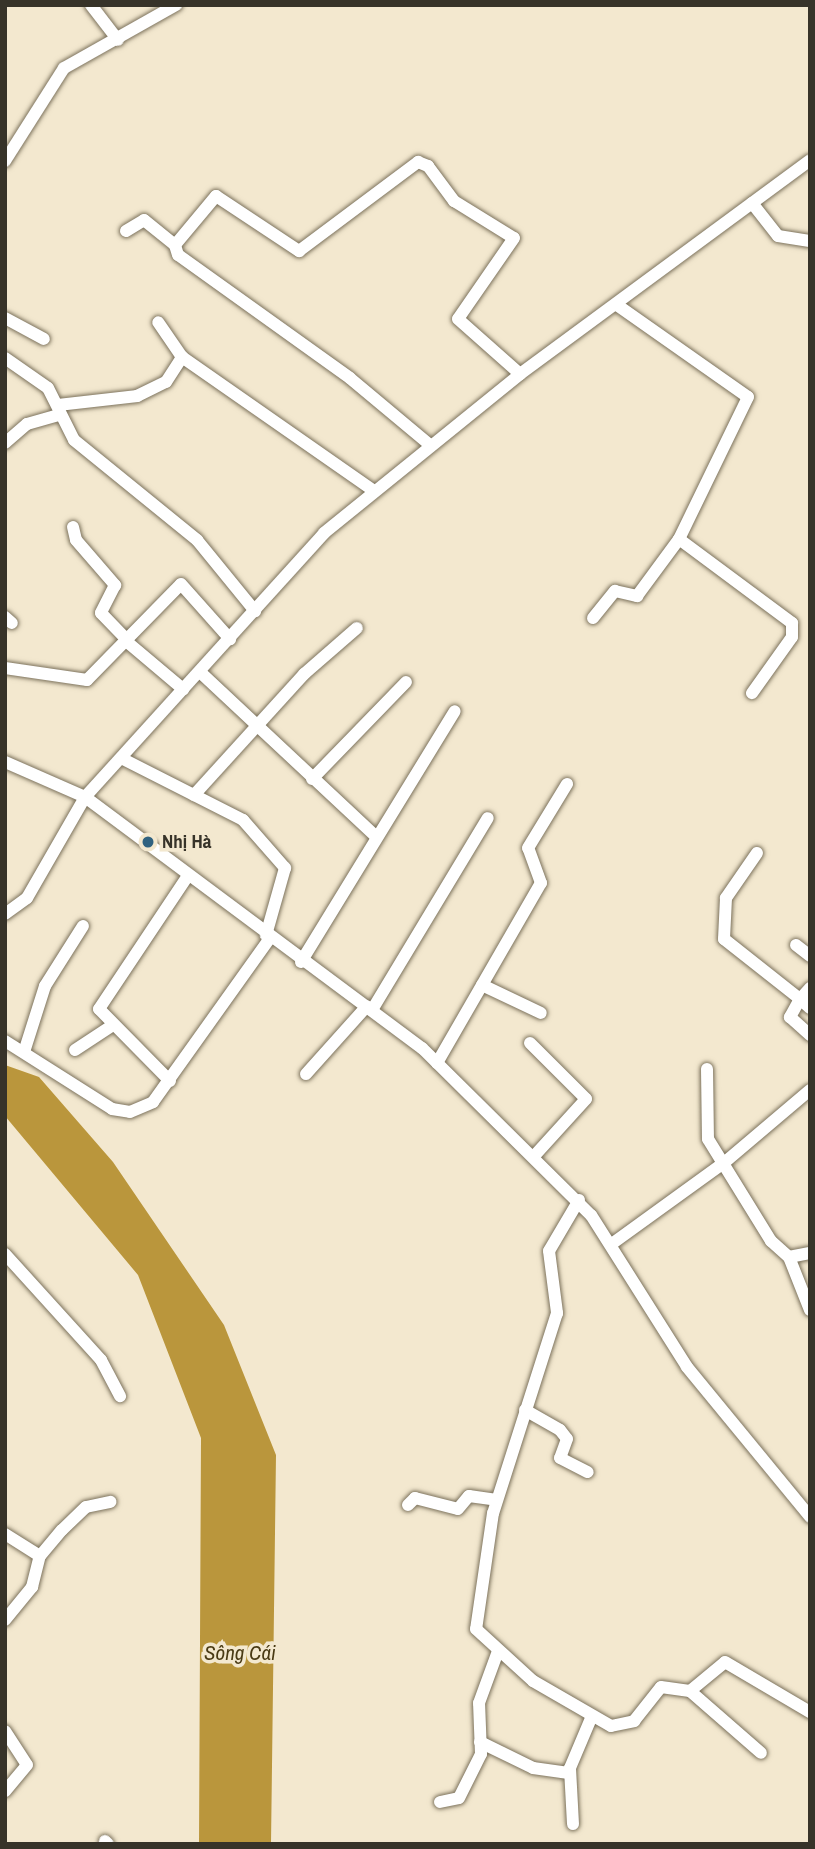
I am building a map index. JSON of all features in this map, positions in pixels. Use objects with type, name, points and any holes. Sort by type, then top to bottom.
[{"type":"street","points":[[92,5],[118,40]]},
{"type":"street","points":[[5,161],[58,74],[176,5]]},
{"type":"street","points":[[5,914],[27,898],[85,797],[310,547],[374,491],[520,374],[810,160]]},
{"type":"street","points":[[175,246],[219,194],[299,251],[422,163],[454,201],[514,238],[458,319],[520,374]]},
{"type":"street","points":[[752,202],[778,236],[810,241]]},
{"type":"street","points":[[126,231],[144,220],[175,246],[182,259],[350,378],[430,445]]},
{"type":"street","points":[[593,618],[615,591],[637,596],[679,539],[748,397],[617,305]]},
{"type":"street","points":[[5,318],[44,339]]},
{"type":"street","points":[[158,322],[182,357],[374,491]]},
{"type":"street","points":[[5,443],[27,424],[58,410],[137,396],[162,383],[182,357]]},
{"type":"street","points":[[5,358],[48,388],[74,440],[197,540],[255,611]]},
{"type":"street","points":[[73,527],[76,540],[115,585],[101,613],[127,640],[183,689]]},
{"type":"street","points":[[679,539],[792,623],[792,637],[752,693]]},
{"type":"street","points":[[5,668],[82,681],[127,640],[181,584],[230,639]]},
{"type":"street","points":[[194,795],[304,674],[357,628]]},
{"type":"street","points":[[200,672],[375,836]]},
{"type":"street","points":[[312,779],[406,682]]},
{"type":"street","points":[[301,962],[375,836],[455,711]]},
{"type":"street","points":[[5,1041],[25,1049],[121,1111],[153,1102],[268,936],[285,868],[243,820],[121,758]]},
{"type":"street","points":[[5,762],[85,797],[301,962],[370,1008],[437,1063],[579,1200],[613,1243],[687,1367],[810,1517]]},
{"type":"street","points":[[437,1063],[541,883],[528,848],[567,784]]},
{"type":"street","points":[[306,1074],[370,1008],[488,818]]},
{"type":"street","points":[[757,853],[726,898],[724,939],[805,1004]]},
{"type":"street","points":[[170,1081],[99,1009],[187,877]]},
{"type":"street","points":[[25,1049],[45,986],[83,926]]},
{"type":"street","points":[[796,945],[810,956]]},
{"type":"street","points":[[482,985],[541,1013]]},
{"type":"street","points":[[810,988],[805,1004],[790,1017],[810,1035]]},
{"type":"street","points":[[75,1050],[113,1025]]},
{"type":"street","points":[[530,1043],[586,1099],[535,1155]]},
{"type":"street","points":[[707,1069],[706,1135],[771,1241],[789,1257],[810,1310]]},
{"type":"street","points":[[613,1243],[725,1162],[810,1090]]},
{"type":"street","points":[[579,1200],[549,1251],[557,1313],[497,1500],[475,1629],[498,1651],[592,1716],[620,1728],[639,1717],[661,1687],[690,1691],[761,1752]]},
{"type":"street","points":[[789,1257],[810,1253]]},
{"type":"street","points":[[5,1254],[101,1360],[120,1396]]},
{"type":"street","points":[[524,1410],[560,1430],[567,1439],[560,1458],[588,1472]]},
{"type":"street","points":[[408,1505],[415,1498],[458,1509],[469,1496],[497,1500]]},
{"type":"street","points":[[5,1620],[32,1587],[40,1556],[78,1512],[110,1502]]},
{"type":"street","points":[[5,1534],[40,1556]]},
{"type":"street","points":[[440,1801],[449,1804],[460,1796],[480,1742],[479,1703],[498,1651]]},
{"type":"street","points":[[690,1691],[728,1662],[810,1712]]},
{"type":"street","points":[[573,1824],[569,1773],[592,1716]]},
{"type":"street","points":[[5,1731],[27,1765],[5,1790]]},
{"type":"street","points":[[480,1742],[533,1768],[569,1773]]},
{"type":"water","name":"Sông Cái","points":[[5,1065],[39,1077],[113,1162],[224,1325],[276,1455],[271,1844],[199,1844],[201,1438],[138,1275],[5,1116]]},
{"type":"place","name":"Nhị Hà","points":[[148,842]]}]
